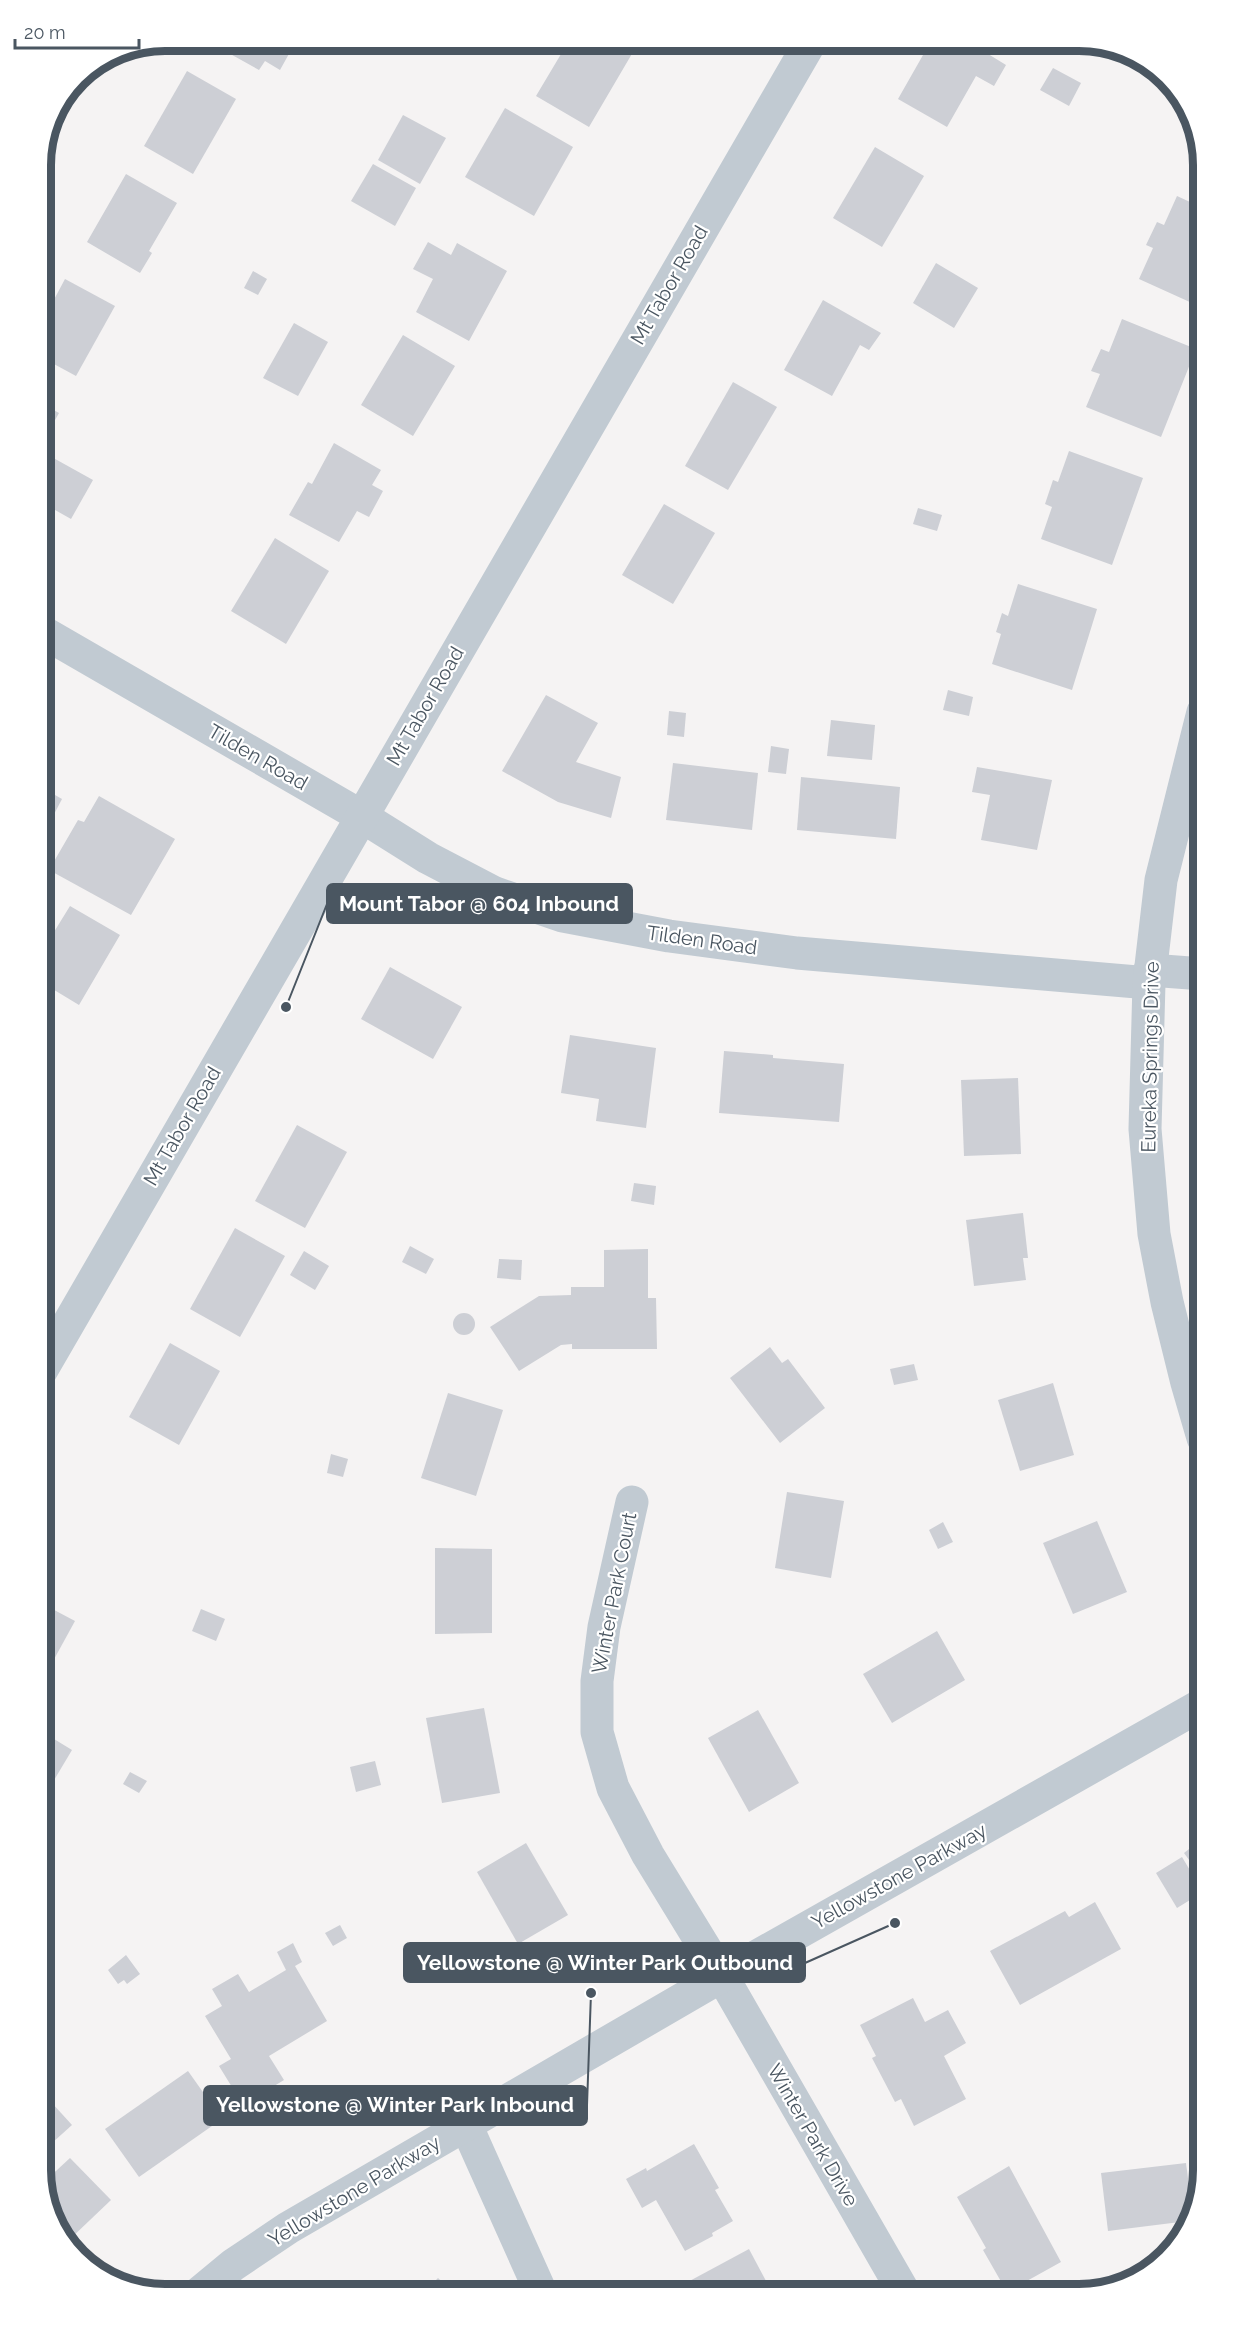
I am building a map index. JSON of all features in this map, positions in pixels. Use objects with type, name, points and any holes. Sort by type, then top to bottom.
[{"type":"street","name":"Mt Tabor Road","points":[[51,1354],[805,51]]},
{"type":"street","name":"Tilden Road","points":[[51,637],[361,816],[428,858],[495,893],[563,916],[669,936],[797,953],[1150,976],[1193,974]]},
{"type":"street","name":"Eureka Springs Drive","points":[[1193,752],[1161,880],[1150,976],[1145,1129],[1154,1234],[1167,1302],[1193,1395]]},
{"type":"street","name":"Winter Park Court","points":[[632,1502],[604,1627],[597,1681],[597,1732],[613,1788],[648,1855],[722,1976]]},
{"type":"street","name":"Yellowstone Parkway","points":[[210,2284],[233,2265],[288,2228],[722,1976],[1193,1710]]},
{"type":"street","name":"Winter Park Drive","points":[[722,1976],[899,2284]]},
{"type":"street","points":[[466,2125],[537,2284]]},
{"type":"building","points":[[225,51],[290,52],[280,70],[265,61],[259,70]]},
{"type":"building","points":[[563,51],[633,52],[589,127],[536,96]]},
{"type":"building","points":[[925,51],[983,51],[1006,65],[994,86],[976,76],[947,127],[898,99]]},
{"type":"building","points":[[1053,68],[1081,83],[1069,106],[1040,90]]},
{"type":"building","points":[[187,71],[236,99],[193,174],[144,146]]},
{"type":"building","points":[[505,108],[573,147],[534,216],[465,177]]},
{"type":"building","points":[[403,115],[446,138],[420,184],[378,160]]},
{"type":"building","points":[[875,147],[924,176],[882,247],[833,218]]},
{"type":"building","points":[[373,164],[416,188],[395,226],[351,201]]},
{"type":"building","points":[[126,174],[177,203],[149,251],[152,253],[140,273],[87,242]]},
{"type":"building","points":[[1177,196],[1193,203],[1193,303],[1139,279],[1153,248],[1146,245],[1157,222],[1164,225]]},
{"type":"building","points":[[428,242],[451,255],[457,243],[507,271],[469,341],[416,312],[433,279],[413,269]]},
{"type":"building","points":[[936,263],[978,288],[954,328],[913,303]]},
{"type":"building","points":[[253,271],[267,279],[258,295],[244,288]]},
{"type":"building","points":[[65,279],[115,306],[76,376],[51,362],[51,305]]},
{"type":"building","points":[[823,300],[881,333],[869,350],[860,345],[832,396],[784,370]]},
{"type":"building","points":[[1122,319],[1193,348],[1193,357],[1161,437],[1086,407],[1100,374],[1091,371],[1101,349],[1109,352]]},
{"type":"building","points":[[294,323],[328,342],[298,396],[263,378]]},
{"type":"building","points":[[403,335],[455,366],[413,436],[361,405]]},
{"type":"building","points":[[733,382],[777,407],[728,490],[685,466]]},
{"type":"building","points":[[51,409],[59,413],[51,427]]},
{"type":"building","points":[[334,443],[381,470],[372,485],[383,491],[369,517],[357,511],[339,542],[289,515],[308,482],[312,484]]},
{"type":"building","points":[[1069,451],[1143,478],[1112,565],[1041,539],[1052,507],[1045,504],[1053,480],[1058,482]]},
{"type":"building","points":[[51,457],[93,480],[71,519],[51,508]]},
{"type":"building","points":[[664,504],[715,533],[673,604],[622,575]]},
{"type":"building","points":[[918,508],[942,515],[937,531],[913,524]]},
{"type":"building","points":[[275,538],[329,571],[286,644],[231,611]]},
{"type":"building","points":[[1018,584],[1097,609],[1072,690],[992,664],[1001,634],[996,632],[1002,613],[1008,616]]},
{"type":"building","points":[[948,690],[973,697],[969,716],[943,710]]},
{"type":"building","points":[[546,695],[598,723],[576,762],[621,777],[611,818],[558,802],[502,771]]},
{"type":"building","points":[[669,711],[686,713],[684,737],[667,735]]},
{"type":"building","points":[[831,720],[875,725],[872,760],[827,756]]},
{"type":"building","points":[[771,746],[789,749],[786,774],[768,772]]},
{"type":"building","points":[[673,763],[758,773],[752,830],[666,820]]},
{"type":"building","points":[[977,767],[1052,780],[1037,850],[981,840],[990,795],[972,792]]},
{"type":"building","points":[[801,777],[900,787],[896,839],[797,830]]},
{"type":"building","points":[[51,793],[62,799],[51,820]]},
{"type":"building","points":[[99,796],[175,839],[131,915],[51,871],[51,867],[78,820],[84,822]]},
{"type":"building","points":[[70,906],[120,935],[79,1005],[51,988],[51,937]]},
{"type":"building","points":[[390,967],[462,1007],[433,1059],[361,1019]]},
{"type":"building","points":[[570,1035],[656,1048],[646,1128],[596,1121],[599,1099],[561,1093]]},
{"type":"building","points":[[724,1051],[844,1064],[839,1122],[719,1113]]},
{"type":"building","points":[[1018,1078],[1021,1154],[964,1156],[961,1080]]},
{"type":"building","points":[[297,1125],[347,1152],[305,1228],[255,1201]]},
{"type":"building","points":[[634,1183],[656,1186],[654,1205],[631,1201]]},
{"type":"building","points":[[1023,1213],[1028,1258],[1023,1258],[1026,1280],[974,1286],[966,1220]]},
{"type":"building","points":[[235,1228],[285,1256],[240,1337],[190,1309]]},
{"type":"building","points":[[410,1246],[434,1259],[426,1274],[402,1262]]},
{"type":"building","points":[[648,1249],[648,1298],[656,1298],[657,1349],[572,1349],[572,1344],[561,1345],[519,1371],[490,1327],[539,1296],[571,1295],[571,1287],[604,1287],[604,1250]]},
{"type":"building","points":[[304,1251],[329,1266],[315,1290],[290,1275]]},
{"type":"building","points":[[499,1259],[522,1260],[521,1280],[497,1278]]},
{"type":"building","points":[[464,1313],[472,1316],[475,1324],[472,1332],[464,1335],[456,1332],[453,1324],[456,1316]]},
{"type":"building","points":[[170,1343],[220,1371],[179,1445],[129,1417]]},
{"type":"building","points":[[770,1347],[782,1363],[788,1359],[825,1408],[780,1443],[730,1378]]},
{"type":"building","points":[[914,1364],[918,1380],[894,1385],[890,1369]]},
{"type":"building","points":[[1053,1383],[1074,1455],[1020,1471],[998,1400]]},
{"type":"building","points":[[448,1393],[503,1410],[476,1496],[421,1478]]},
{"type":"building","points":[[331,1454],[348,1459],[343,1477],[327,1473]]},
{"type":"building","points":[[787,1492],[844,1501],[831,1578],[775,1568]]},
{"type":"building","points":[[1097,1521],[1127,1592],[1073,1614],[1043,1543]]},
{"type":"building","points":[[943,1522],[953,1542],[938,1549],[929,1530]]},
{"type":"building","points":[[435,1548],[492,1549],[492,1633],[435,1634]]},
{"type":"building","points":[[51,1608],[75,1621],[51,1665]]},
{"type":"building","points":[[201,1609],[225,1619],[216,1641],[192,1631]]},
{"type":"building","points":[[937,1631],[965,1680],[892,1723],[863,1674]]},
{"type":"building","points":[[484,1708],[500,1793],[442,1803],[426,1718]]},
{"type":"building","points":[[758,1710],[799,1783],[749,1812],[708,1738]]},
{"type":"building","points":[[51,1737],[72,1750],[51,1785]]},
{"type":"building","points":[[375,1761],[381,1785],[356,1792],[350,1767]]},
{"type":"building","points":[[130,1772],[147,1781],[139,1793],[123,1784]]},
{"type":"building","points":[[526,1843],[568,1915],[518,1944],[477,1872]]},
{"type":"building","points":[[1193,1846],[1193,1865],[1184,1853]]},
{"type":"building","points":[[1182,1857],[1193,1875],[1193,1898],[1177,1908],[1156,1873]]},
{"type":"building","points":[[1095,1902],[1121,1949],[1020,2005],[990,1951],[1065,1911],[1069,1917]]},
{"type":"building","points":[[340,1925],[347,1938],[333,1946],[325,1933]]},
{"type":"building","points":[[293,1943],[302,1962],[295,1966],[327,2021],[269,2056],[284,2080],[243,2105],[219,2066],[231,2059],[205,2016],[222,2006],[212,1989],[238,1974],[249,1992],[286,1970],[277,1952]]},
{"type":"building","points":[[126,1955],[140,1974],[127,1984],[124,1980],[118,1984],[108,1970]]},
{"type":"building","points":[[913,1998],[925,2022],[948,2010],[966,2043],[944,2056],[966,2099],[914,2126],[901,2099],[895,2102],[872,2058],[876,2056],[860,2025]]},
{"type":"building","points":[[188,2071],[222,2119],[139,2177],[105,2129]]},
{"type":"building","points":[[51,2102],[72,2125],[51,2144]]},
{"type":"building","points":[[694,2144],[719,2188],[715,2190],[733,2221],[712,2233],[713,2236],[685,2251],[656,2200],[642,2208],[626,2179],[646,2168],[647,2171]]},
{"type":"building","points":[[70,2158],[111,2200],[73,2236],[60,2214],[51,2176]]},
{"type":"building","points":[[1186,2163],[1190,2194],[1180,2222],[1108,2231],[1101,2173]]},
{"type":"building","points":[[1009,2166],[1061,2262],[1021,2284],[1002,2284],[983,2250],[986,2248],[957,2197]]},
{"type":"building","points":[[749,2249],[768,2284],[684,2284]]},
{"type":"building","points":[[438,2278],[444,2284],[432,2284]]},
{"type":"place","name":"Mount Tabor @ 604 Inbound","points":[[286,1007]]},
{"type":"place","name":"Yellowstone @ Winter Park Outbound","points":[[895,1923]]},
{"type":"place","name":"Yellowstone @ Winter Park Inbound","points":[[591,1993]]}]
